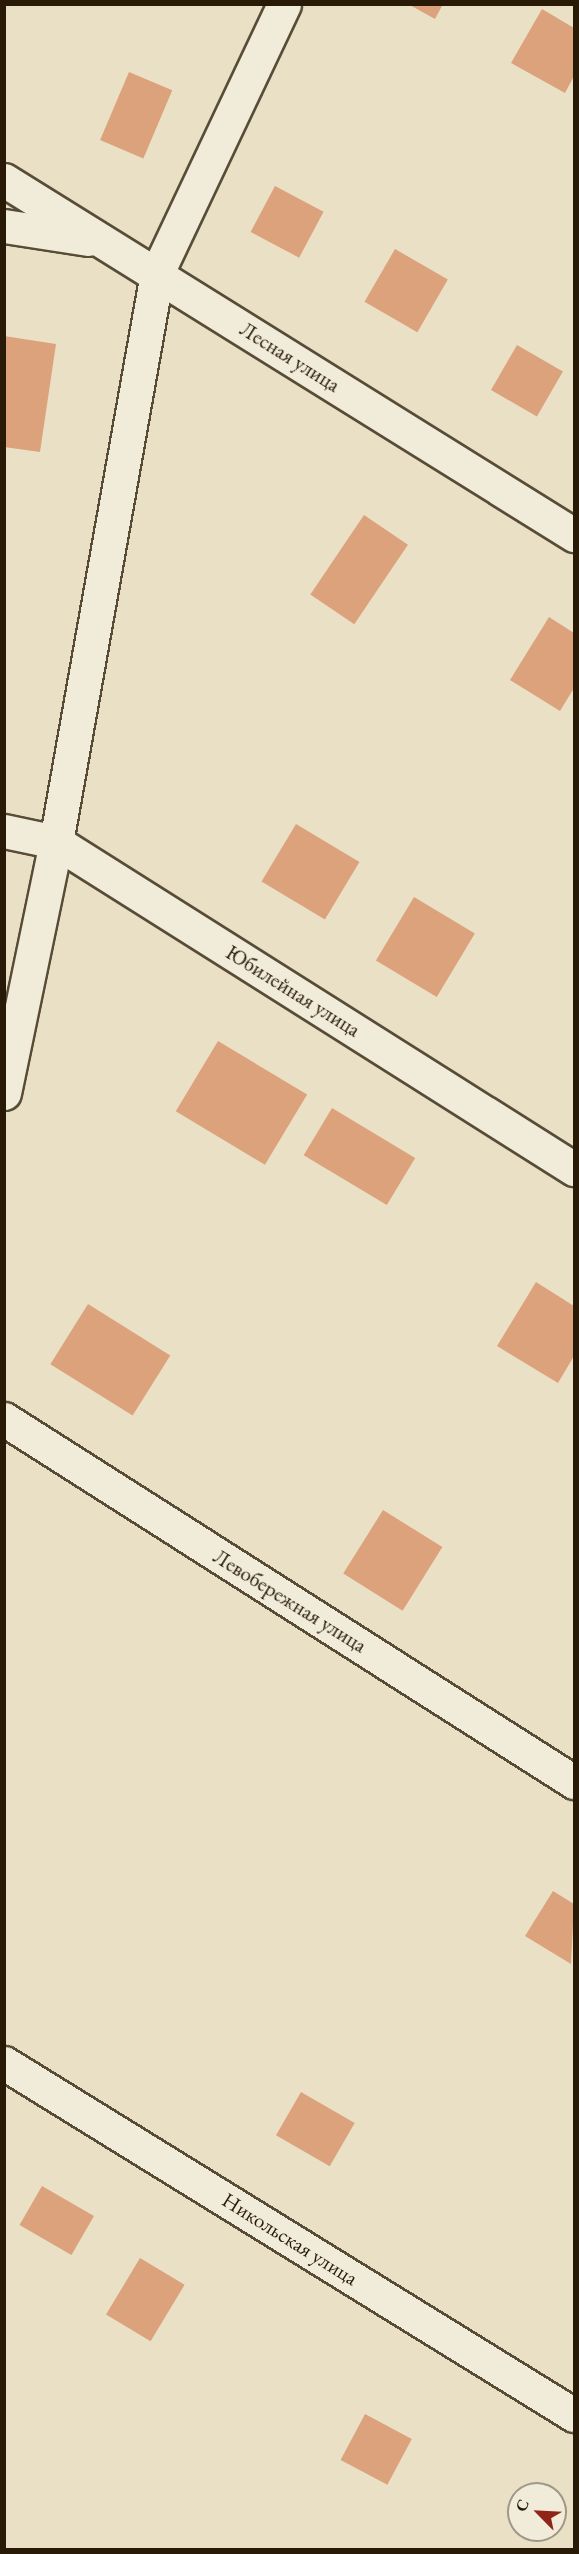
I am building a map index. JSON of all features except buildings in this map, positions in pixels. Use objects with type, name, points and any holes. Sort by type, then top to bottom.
[{"type":"street","points":[[4,1093],[56,842],[157,273],[284,4]]},
{"type":"street","name":"Лесная улица","points":[[4,180],[157,273],[574,535]]},
{"type":"street","points":[[4,226],[104,241]]},
{"type":"street","name":"Юбилейная улица","points":[[4,831],[56,842],[574,1169]]},
{"type":"street","name":"Левобережная улица","points":[[4,1419],[574,1782]]},
{"type":"street","name":"Никольская улица","points":[[4,2063],[574,2415]]}]
